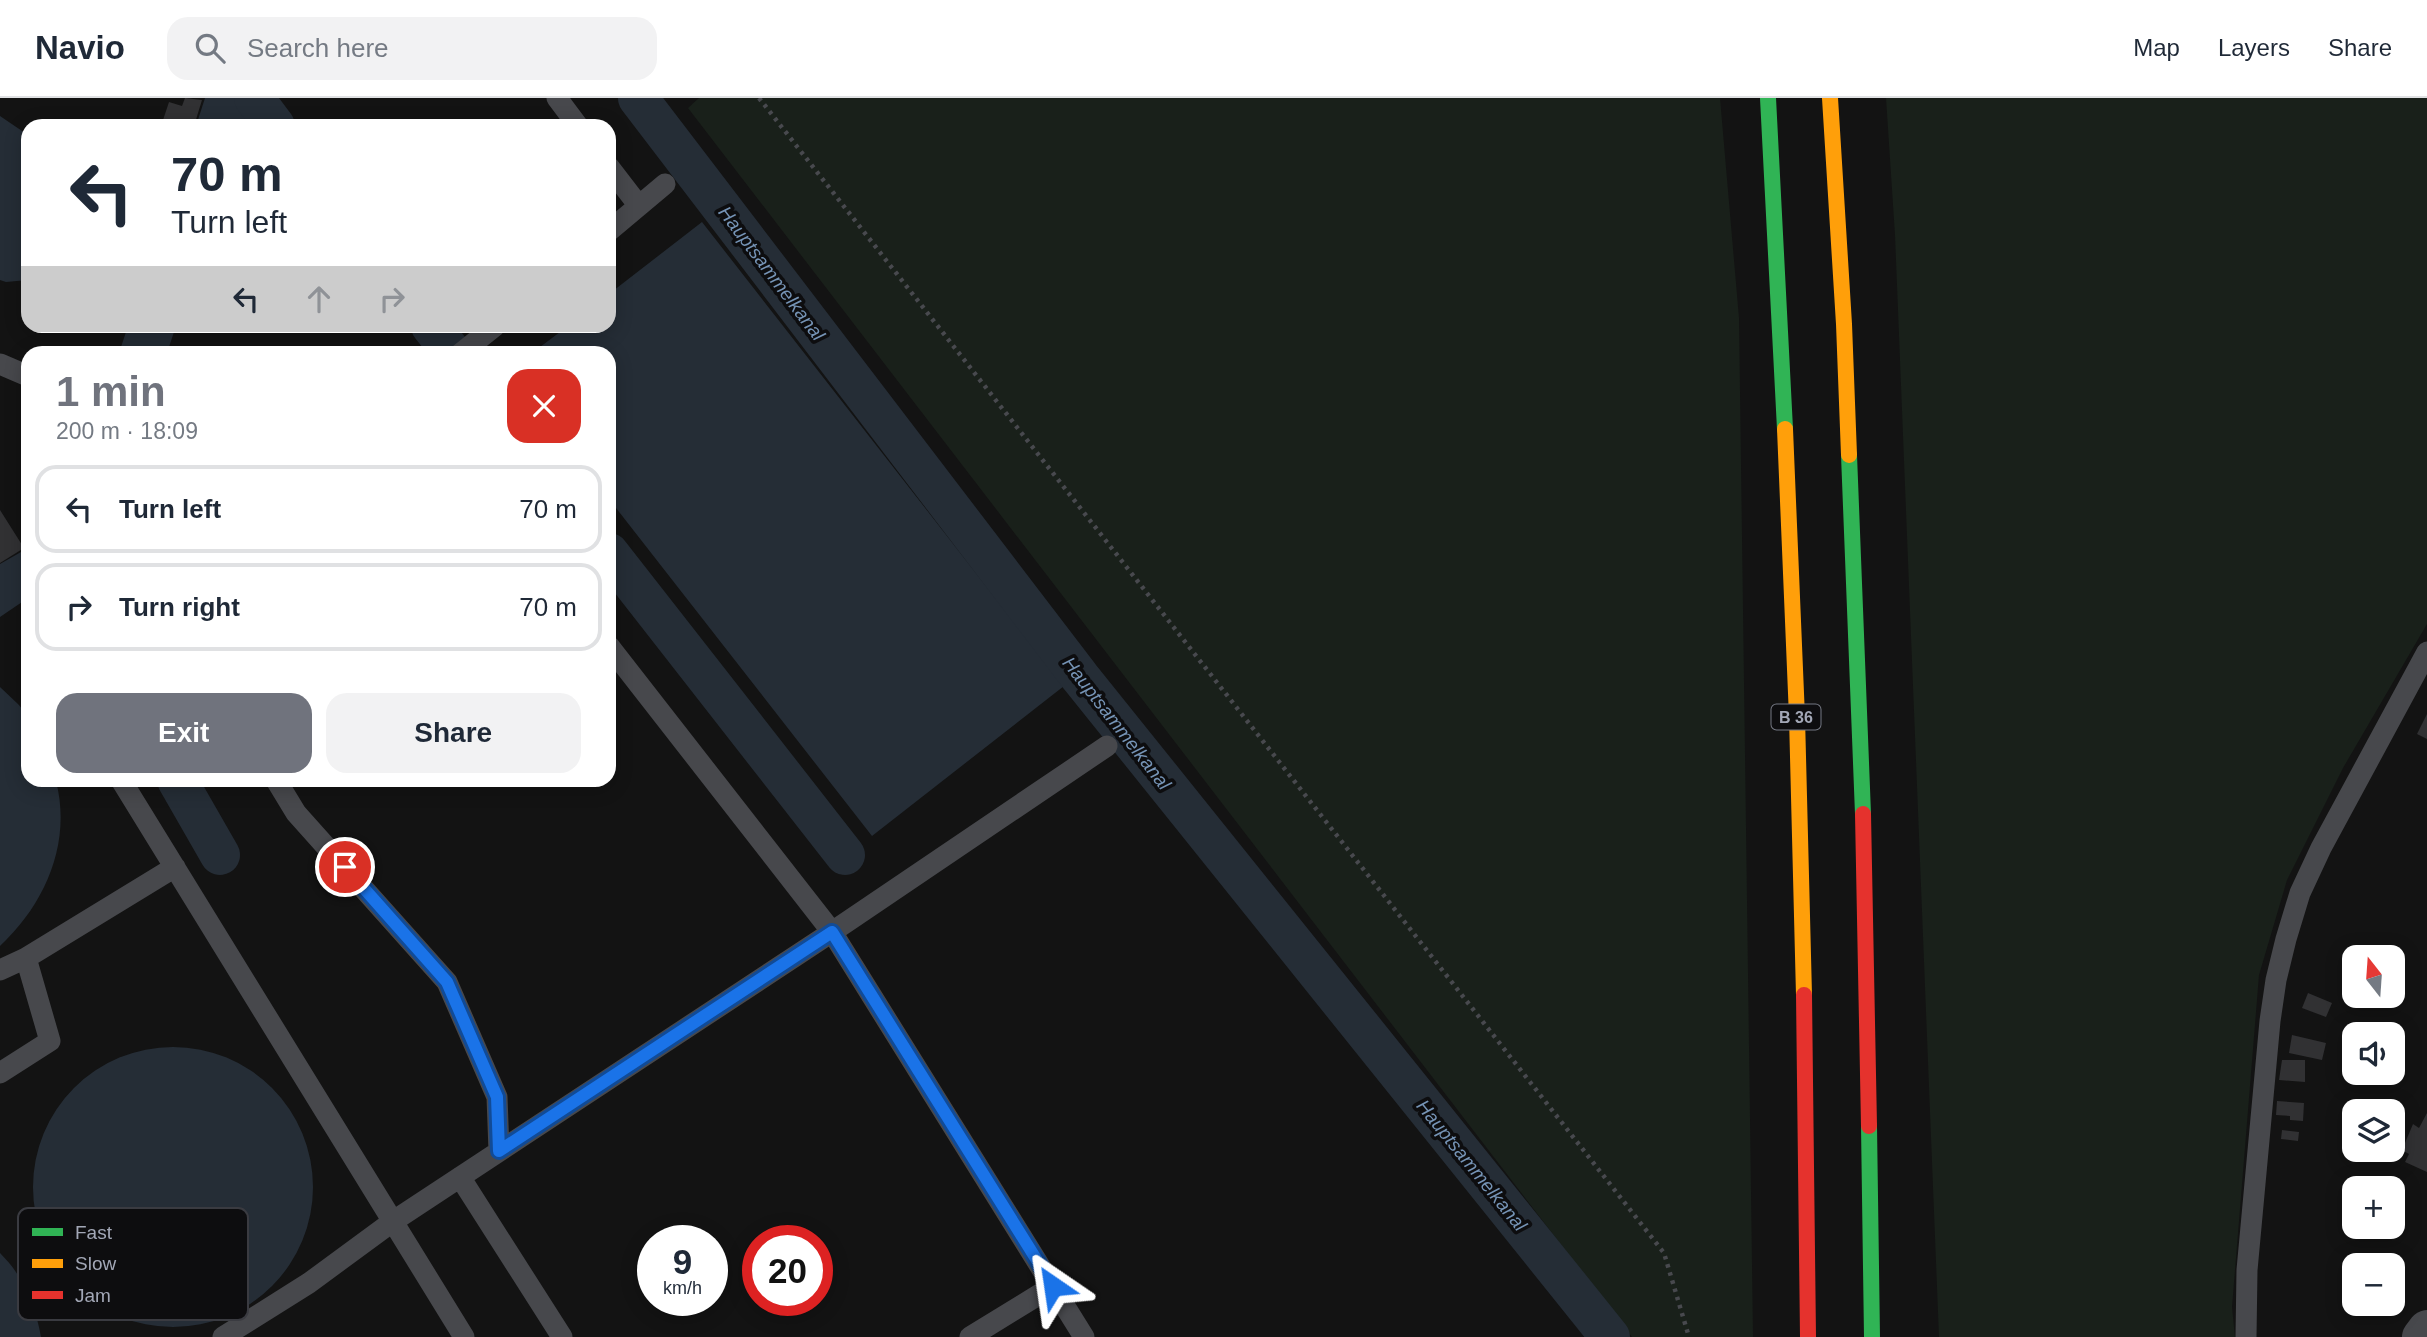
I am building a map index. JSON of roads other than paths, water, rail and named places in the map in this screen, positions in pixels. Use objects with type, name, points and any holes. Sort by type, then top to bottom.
[{"type":"highway","name":"B 36","points":[[1768,98],[1780,305],[1803,892],[1808,1132],[1808,1337]]},
{"type":"highway","points":[[1830,98],[1844,324],[1866,889],[1872,1337]]},
{"type":"street","points":[[2421,1337],[2427,1329]]},
{"type":"lane","points":[[557,98],[573,119]]},
{"type":"lane","points":[[616,176],[639,206]]},
{"type":"lane","points":[[616,225],[665,184]]},
{"type":"lane","points":[[470,346],[486,333]]},
{"type":"lane","points":[[0,364],[21,373]]},
{"type":"lane","points":[[2246,1337],[2247,1270],[2269,1035],[2276,980],[2286,939],[2300,893],[2321,848],[2427,652]]},
{"type":"lane","points":[[616,655],[832,932],[1084,1337]]},
{"type":"lane","points":[[223,1337],[309,1283],[392,1222],[832,932],[1107,746]]},
{"type":"lane","points":[[125,787],[464,1337]]},
{"type":"lane","points":[[280,787],[296,813],[447,982],[497,1097],[499,1151]]},
{"type":"lane","points":[[0,970],[26,958],[175,867]]},
{"type":"lane","points":[[0,1073],[50,1041],[26,958]]},
{"type":"lane","points":[[460,1177],[562,1337]]},
{"type":"lane","points":[[970,1337],[1053,1286]]},
{"type":"waterway","points":[[254,98],[270,119]]},
{"type":"waterway","name":"Hauptsammelkanal","points":[[638,98],[1080,677],[1610,1337]]},
{"type":"waterway","points":[[436,333],[447,346]]},
{"type":"waterway","points":[[616,562],[845,855]]},
{"type":"waterway","name":"Hauptsammelkanal","points":[[181,787],[220,855]]}]
